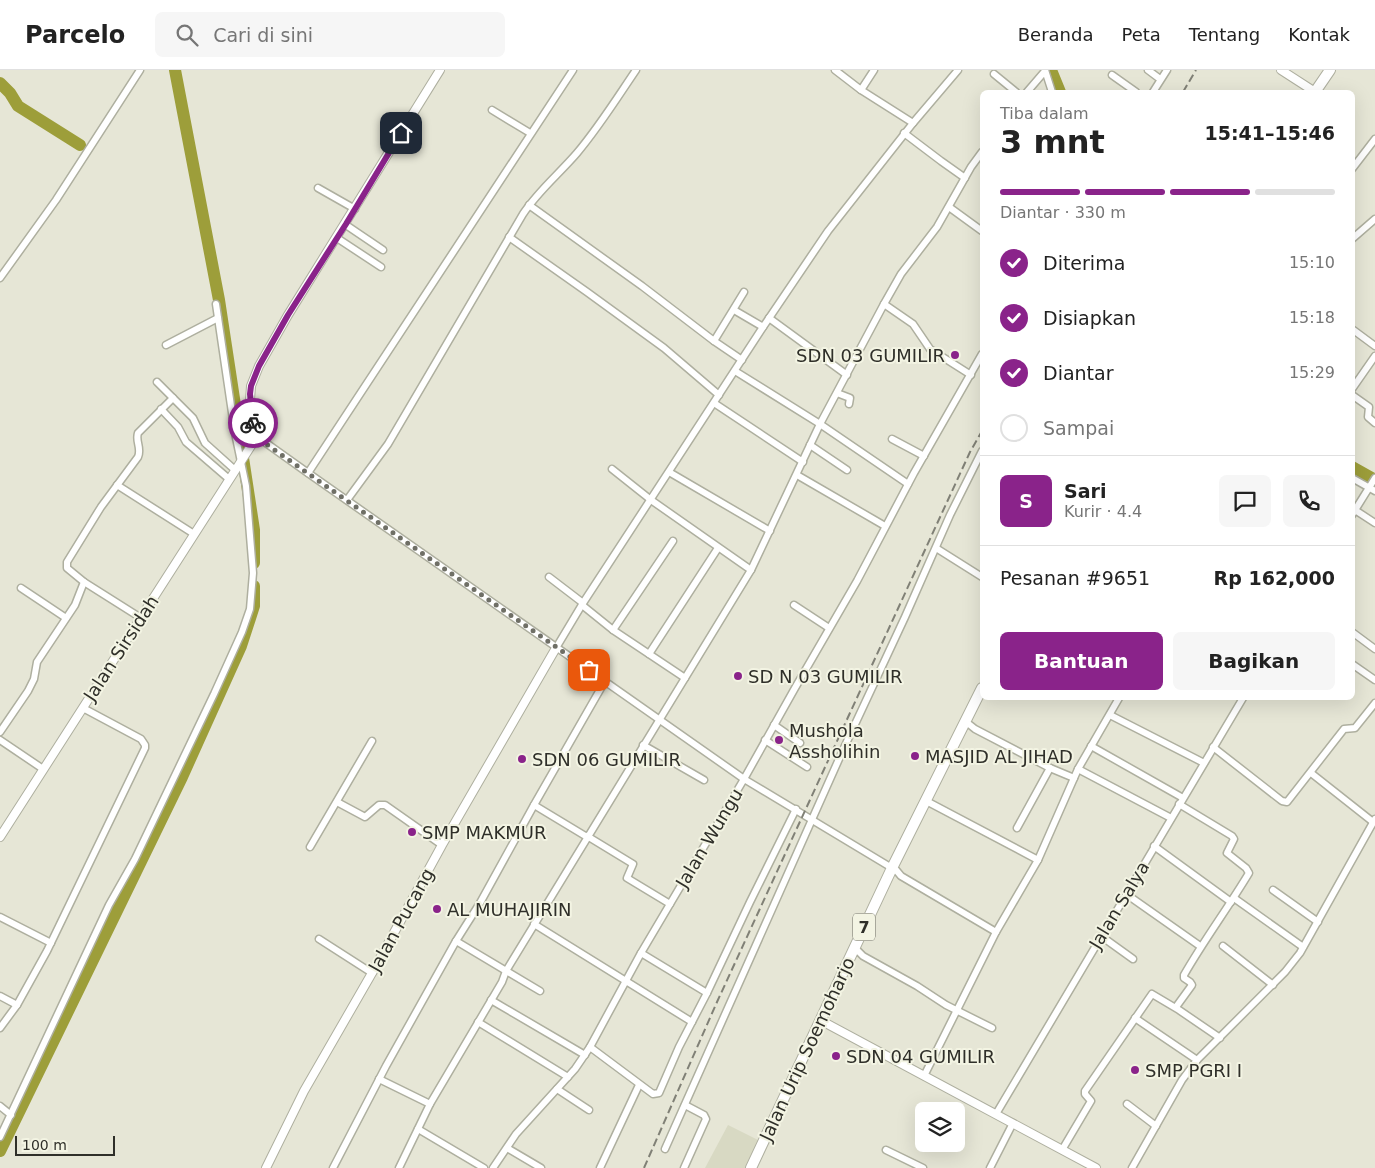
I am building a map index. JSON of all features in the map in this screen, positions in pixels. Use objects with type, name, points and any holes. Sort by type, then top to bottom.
[{"type":"highway","points":[[1313,90],[1324,70]]},
{"type":"highway","points":[[1314,90],[1330,70]]},
{"type":"highway","name":"Jalan Urip Soemoharjo","points":[[751,1168],[980,692]]},
{"type":"highway","name":"Jalan Urip Soemoharjo","points":[[757,1168],[822,1022],[858,951],[894,869],[983,700]]},
{"type":"street","points":[[0,278],[56,200],[140,70]]},
{"type":"street","points":[[258,435],[251,417],[250,400],[251,386],[255,377],[288,315],[440,70]]},
{"type":"street","points":[[308,474],[572,70]]},
{"type":"street","points":[[347,500],[393,436],[529,205],[591,135],[636,70]]},
{"type":"street","points":[[835,70],[912,123]]},
{"type":"street","points":[[862,90],[874,70]]},
{"type":"street","points":[[556,648],[582,604],[828,231],[912,123],[958,70]]},
{"type":"street","points":[[1029,90],[1045,70]]},
{"type":"street","points":[[1045,70],[1051,90]]},
{"type":"street","points":[[1148,70],[1160,79]]},
{"type":"street","points":[[1154,90],[1167,70]]},
{"type":"street","points":[[1281,70],[1309,90]]},
{"type":"street","points":[[994,74],[1014,90]]},
{"type":"street","points":[[1112,75],[1133,90]]},
{"type":"street","points":[[492,110],[530,133]]},
{"type":"street","points":[[904,133],[963,176]]},
{"type":"street","points":[[1355,165],[1375,139]]},
{"type":"street","points":[[399,1168],[430,1104],[506,971],[751,570],[820,424],[901,274],[932,236],[949,207],[963,176],[980,155]]},
{"type":"street","points":[[318,188],[355,209]]},
{"type":"street","points":[[529,205],[621,270],[742,360]]},
{"type":"street","points":[[949,207],[980,229]]},
{"type":"street","points":[[1355,236],[1375,219]]},
{"type":"street","points":[[346,224],[383,250]]},
{"type":"street","points":[[509,237],[656,343],[719,395]]},
{"type":"street","points":[[336,238],[381,267]]},
{"type":"street","points":[[714,341],[744,292]]},
{"type":"street","points":[[0,1137],[106,913],[135,859],[197,730],[246,620],[251,602],[253,573],[246,486],[235,434],[216,304]]},
{"type":"street","points":[[884,304],[913,324],[930,349],[971,375]]},
{"type":"street","points":[[734,310],[763,327]]},
{"type":"street","points":[[166,345],[218,318]]},
{"type":"street","points":[[769,318],[847,375]]},
{"type":"street","points":[[1355,331],[1375,346]]},
{"type":"street","points":[[1355,386],[1375,356]]},
{"type":"street","points":[[980,358],[908,484],[857,581],[744,779],[996,932]]},
{"type":"street","points":[[735,371],[820,424],[908,484]]},
{"type":"street","points":[[157,382],[193,418],[205,443],[236,470]]},
{"type":"street","points":[[837,393],[850,398],[849,404]]},
{"type":"street","points":[[1355,397],[1368,406],[1368,417],[1375,423]]},
{"type":"street","points":[[141,618],[84,582],[67,568],[66,564],[76,546],[139,455],[136,438],[138,433],[172,398]]},
{"type":"street","points":[[714,403],[803,462]]},
{"type":"street","points":[[161,409],[178,428],[184,440],[229,479]]},
{"type":"street","name":"Jalan Wungu","points":[[258,435],[266,444],[308,474],[744,779],[641,953],[585,1055],[568,1077],[516,1134],[493,1168]]},
{"type":"street","name":"Jalan Sirsidah","points":[[0,837],[258,435]]},
{"type":"street","points":[[892,439],[924,456]]},
{"type":"street","points":[[810,445],[847,470]]},
{"type":"street","points":[[665,1149],[814,820],[843,750],[950,515],[980,455]]},
{"type":"street","points":[[612,469],[650,500],[751,570]]},
{"type":"street","points":[[669,472],[770,531]]},
{"type":"street","points":[[797,475],[885,526]]},
{"type":"street","points":[[1355,479],[1373,485],[1355,511]]},
{"type":"street","points":[[117,485],[194,534]]},
{"type":"street","points":[[1355,513],[1375,523]]},
{"type":"street","points":[[613,630],[673,541]]},
{"type":"street","points":[[649,654],[718,548]]},
{"type":"street","points":[[936,548],[980,576]]},
{"type":"street","points":[[549,577],[613,630],[684,678]]},
{"type":"street","points":[[0,732],[28,691],[34,679],[37,662],[74,605],[84,582]]},
{"type":"street","points":[[21,588],[66,618]]},
{"type":"street","points":[[794,605],[830,628]]},
{"type":"street","points":[[1355,634],[1375,649]]},
{"type":"street","name":"Jalan Pucang","points":[[266,1168],[304,1091],[372,973],[442,845],[556,648]]},
{"type":"street","points":[[1355,666],[1375,680]]},
{"type":"street","points":[[333,1168],[379,1079],[605,681]]},
{"type":"street","points":[[924,1076],[996,932],[1038,860],[1078,770],[1118,700]]},
{"type":"street","name":"Jalan Salya","points":[[996,1114],[1242,700]]},
{"type":"street","points":[[1213,747],[1285,802],[1290,799],[1344,729],[1355,728],[1375,703]]},
{"type":"street","points":[[0,1028],[17,1005],[51,943],[146,748],[141,739],[83,708]]},
{"type":"street","points":[[1110,715],[1204,763]]},
{"type":"street","points":[[774,725],[800,743]]},
{"type":"street","points":[[970,725],[975,730],[1074,778]]},
{"type":"street","points":[[0,740],[43,769]]},
{"type":"street","points":[[765,740],[807,766]]},
{"type":"street","points":[[310,847],[372,741]]},
{"type":"street","points":[[643,745],[704,780]]},
{"type":"street","points":[[1091,746],[1181,801],[1234,837],[1227,852],[1246,868],[1249,873],[1233,900],[1200,946],[1183,976],[1192,985],[1176,1007]]},
{"type":"street","points":[[1017,828],[1050,768]]},
{"type":"street","points":[[1078,770],[1171,818]]},
{"type":"street","points":[[1132,1168],[1182,1080],[1197,1060],[1294,962],[1374,820],[1310,773]]},
{"type":"street","points":[[337,802],[365,817],[379,805],[385,805],[442,845]]},
{"type":"street","points":[[930,803],[1038,860]]},
{"type":"street","points":[[534,805],[633,864],[628,878],[670,904]]},
{"type":"street","points":[[590,1047],[639,1085],[653,1094],[658,1094],[796,809]]},
{"type":"street","points":[[1154,846],[1303,947]]},
{"type":"street","points":[[1272,890],[1318,922]]},
{"type":"street","points":[[1126,894],[1200,946]]},
{"type":"street","points":[[0,917],[51,943]]},
{"type":"street","points":[[534,924],[692,1022]]},
{"type":"street","points":[[1101,936],[1134,958]]},
{"type":"street","points":[[319,939],[372,973]]},
{"type":"street","points":[[456,942],[540,992]]},
{"type":"street","points":[[1223,946],[1273,984]]},
{"type":"street","points":[[858,951],[863,956],[992,1028]]},
{"type":"street","points":[[641,953],[708,993]]},
{"type":"street","points":[[1062,1150],[1091,1101],[1085,1094],[1085,1090],[1153,994],[1176,1007],[1220,1038]]},
{"type":"street","points":[[0,996],[17,1005]]},
{"type":"street","points":[[491,1000],[585,1055]]},
{"type":"street","points":[[1135,1018],[1197,1060]]},
{"type":"street","points":[[478,1022],[568,1077]]},
{"type":"street","points":[[822,1022],[1096,1168]]},
{"type":"street","points":[[379,1079],[430,1104]]},
{"type":"street","points":[[600,1168],[639,1085]]},
{"type":"street","points":[[557,1089],[589,1110]]},
{"type":"street","points":[[1127,1104],[1156,1126]]},
{"type":"street","points":[[684,1168],[706,1118],[685,1105]]},
{"type":"street","points":[[0,1106],[11,1115]]},
{"type":"street","points":[[990,1168],[1013,1123]]},
{"type":"street","points":[[418,1130],[484,1168]]},
{"type":"street","points":[[507,1148],[541,1168]]},
{"type":"street","points":[[886,1150],[923,1168]]},
{"type":"shaded area","points":[[728,1125],[758,1140],[745,1168],[705,1168]]},
{"type":"waterway","points":[[175,70],[219,300],[254,530],[254,563]]},
{"type":"waterway","points":[[1051,70],[1059,90]]},
{"type":"waterway","points":[[0,83],[10,93],[18,106],[80,145]]},
{"type":"waterway","points":[[1355,469],[1375,480]]},
{"type":"waterway","points":[[0,1151],[182,777],[241,646],[254,606],[254,586]]},
{"type":"railway","points":[[1184,90],[1196,70]]},
{"type":"railway","points":[[644,1168],[717,1002],[970,452],[980,434]]},
{"type":"way so far","points":[[253,423],[256,432],[266,444],[589,670]]},
{"type":"place","name":"SDN 03 GUMILIR","points":[[955,355]]},
{"type":"place","name":"SD N 03 GUMILIR","points":[[738,676]]},
{"type":"place","name":"Mushola Assholihin","points":[[779,740]]},
{"type":"place","name":"MASJID AL JIHAD","points":[[915,756]]},
{"type":"place","name":"SDN 06 GUMILIR","points":[[522,759]]},
{"type":"place","name":"SMP MAKMUR","points":[[412,832]]},
{"type":"place","name":"AL MUHAJIRIN","points":[[437,909]]},
{"type":"place","name":"SDN 04 GUMILIR","points":[[836,1056]]},
{"type":"place","name":"SMP PGRI I","points":[[1135,1070]]},
{"type":"route","points":[[253,423],[250,394],[259,366],[288,315],[401,133]]}]
